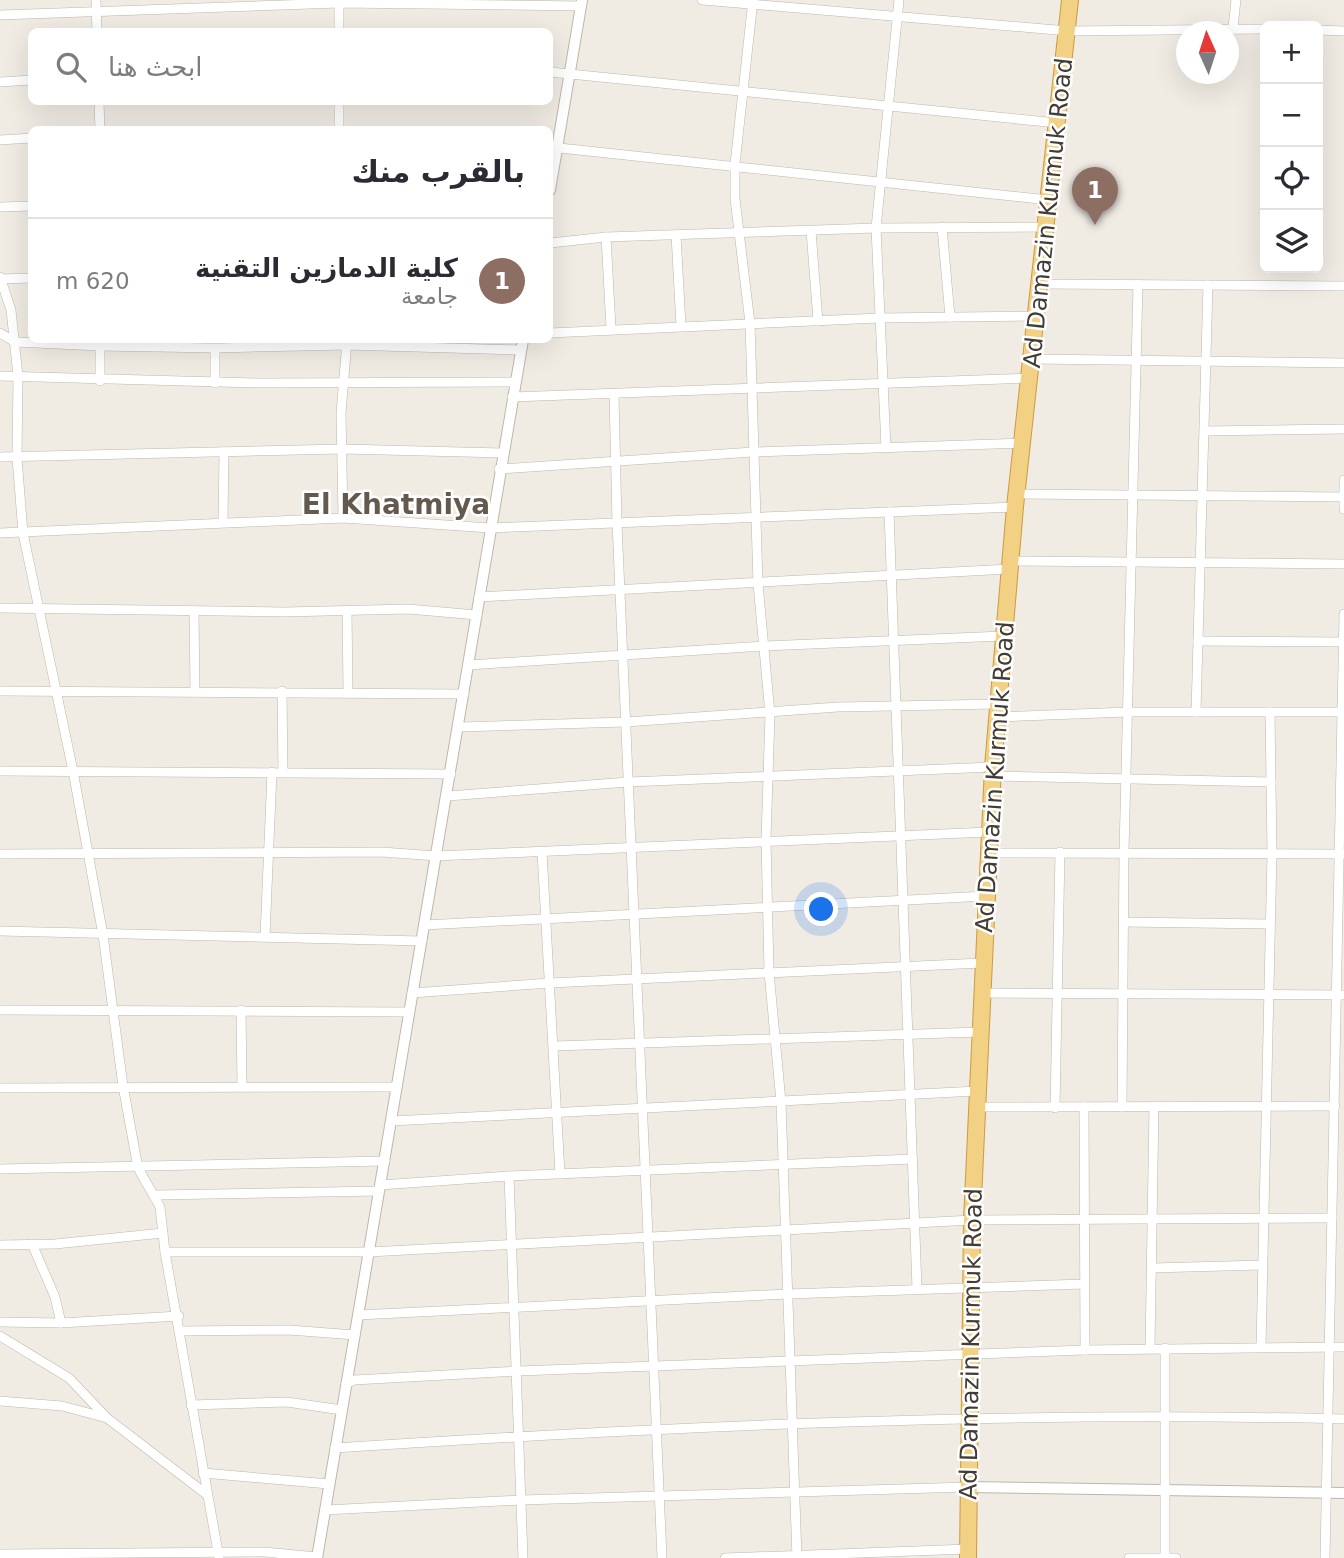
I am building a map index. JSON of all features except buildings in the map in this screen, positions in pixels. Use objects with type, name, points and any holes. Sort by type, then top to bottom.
[{"type":"highway","name":"Ad Damazin Kurmuk Road","points":[[968,1554],[972,1220],[980,993],[993,771],[1016,500],[1070,0]]},
{"type":"street","points":[[702,0],[752,2],[1068,31],[1176,29]]},
{"type":"street","points":[[886,447],[876,228],[899,0]]},
{"type":"street","points":[[1234,21],[1236,0]]},
{"type":"street","points":[[339,1],[339,28]]},
{"type":"street","points":[[0,15],[96,5],[339,1],[582,3],[554,147],[735,164],[1049,200]]},
{"type":"street","points":[[752,2],[735,164],[750,323],[758,584],[769,714],[766,840],[769,972],[781,1102],[797,1557]]},
{"type":"street","points":[[96,5],[97,28]]},
{"type":"street","points":[[1239,28],[1260,29]]},
{"type":"street","points":[[1323,30],[1344,31]]},
{"type":"street","points":[[553,72],[743,89],[1057,123]]},
{"type":"street","points":[[0,82],[28,80]]},
{"type":"street","points":[[99,105],[100,126]]},
{"type":"street","points":[[339,105],[339,126]]},
{"type":"street","points":[[0,141],[28,138]]},
{"type":"street","points":[[0,206],[28,206]]},
{"type":"street","points":[[943,227],[950,317]]},
{"type":"street","points":[[553,243],[606,237],[876,228],[1046,227]]},
{"type":"street","points":[[811,231],[818,321]]},
{"type":"street","points":[[676,235],[681,326]]},
{"type":"street","points":[[606,237],[611,328]]},
{"type":"street","points":[[28,278],[1,278],[11,310],[18,376],[18,458],[23,533],[73,771],[103,935],[122,1086],[138,1168],[156,1195],[179,1316],[191,1405],[218,1555]]},
{"type":"street","points":[[1040,284],[1344,286]]},
{"type":"street","points":[[1122,1107],[1124,852],[1132,564],[1134,358],[1138,284]]},
{"type":"street","points":[[1196,712],[1208,360],[1208,285]]},
{"type":"street","points":[[553,334],[611,328],[879,318],[1036,316]]},
{"type":"street","points":[[0,333],[15,342],[28,342]]},
{"type":"street","points":[[100,381],[100,343],[215,348],[325,343]]},
{"type":"street","points":[[343,518],[347,343]]},
{"type":"street","points":[[0,1554],[317,1558],[412,993],[448,796],[499,469],[522,345],[405,343]]},
{"type":"street","points":[[215,348],[215,383]]},
{"type":"street","points":[[1032,359],[1134,358],[1344,363]]},
{"type":"street","points":[[0,376],[215,383],[411,380],[515,383]]},
{"type":"street","points":[[512,397],[1030,377]]},
{"type":"street","points":[[614,394],[625,722],[662,1558]]},
{"type":"street","points":[[1205,431],[1344,429]]},
{"type":"street","points":[[499,469],[753,452],[1023,443]]},
{"type":"street","points":[[0,457],[343,449],[502,453]]},
{"type":"street","points":[[223,520],[224,452]]},
{"type":"street","points":[[1344,480],[1344,509]]},
{"type":"street","points":[[0,533],[223,520],[343,518],[490,527],[756,519],[889,512],[1016,500],[1133,495],[1344,497]]},
{"type":"street","points":[[889,512],[894,706],[905,902],[916,1289]]},
{"type":"street","points":[[479,597],[758,584],[1010,565],[1344,564]]},
{"type":"street","points":[[0,608],[347,610],[477,615]]},
{"type":"street","points":[[347,610],[348,691]]},
{"type":"street","points":[[194,611],[195,692]]},
{"type":"street","points":[[1325,1558],[1332,1218],[1339,1135],[1335,1106],[1339,1064],[1344,614]]},
{"type":"street","points":[[469,665],[764,646],[1003,636]]},
{"type":"street","points":[[1198,641],[1343,642]]},
{"type":"street","points":[[0,691],[348,691],[464,694]]},
{"type":"street","points":[[282,691],[283,772]]},
{"type":"street","points":[[459,727],[625,722],[894,706],[998,711],[1343,712]]},
{"type":"street","points":[[1261,1348],[1266,994],[1272,853],[1270,712]]},
{"type":"street","points":[[0,771],[451,774]]},
{"type":"street","points":[[448,796],[628,782],[899,771],[993,771],[1271,782]]},
{"type":"street","points":[[265,936],[272,772]]},
{"type":"street","points":[[0,854],[395,852],[436,856],[989,832]]},
{"type":"street","points":[[542,852],[560,1174]]},
{"type":"street","points":[[1055,1108],[1060,852]]},
{"type":"street","points":[[988,853],[1342,854]]},
{"type":"street","points":[[424,925],[986,896]]},
{"type":"street","points":[[1123,922],[1269,924]]},
{"type":"street","points":[[0,931],[422,941]]},
{"type":"street","points":[[412,993],[636,978],[982,964]]},
{"type":"street","points":[[980,993],[1339,995]]},
{"type":"street","points":[[0,1010],[409,1012]]},
{"type":"street","points":[[241,1010],[242,1086]]},
{"type":"street","points":[[554,1046],[979,1032]]},
{"type":"street","points":[[0,1088],[397,1087]]},
{"type":"street","points":[[391,1121],[911,1095],[1055,1108],[1335,1106]]},
{"type":"street","points":[[1084,1107],[1084,1350]]},
{"type":"street","points":[[1150,1348],[1154,1107]]},
{"type":"street","points":[[156,1195],[379,1188],[509,1176],[913,1159]]},
{"type":"street","points":[[0,1169],[384,1161]]},
{"type":"street","points":[[509,1176],[523,1558]]},
{"type":"street","points":[[1333,1207],[1344,1208]]},
{"type":"street","points":[[165,1252],[369,1252],[511,1242],[972,1220],[1332,1218]]},
{"type":"street","points":[[0,1245],[163,1233]]},
{"type":"street","points":[[32,1244],[55,1297],[61,1323]]},
{"type":"street","points":[[1152,1268],[1262,1265]]},
{"type":"street","points":[[1331,1278],[1344,1278]]},
{"type":"street","points":[[358,1315],[787,1294],[1084,1284]]},
{"type":"street","points":[[0,1322],[61,1323],[179,1316]]},
{"type":"street","points":[[181,1331],[289,1331],[355,1335]]},
{"type":"street","points":[[0,1336],[69,1378],[107,1418],[206,1494]]},
{"type":"street","points":[[346,1384],[354,1380],[516,1371],[1150,1348],[1344,1347]]},
{"type":"street","points":[[1165,1348],[1165,1558]]},
{"type":"street","points":[[0,1401],[62,1406],[107,1418]]},
{"type":"street","points":[[191,1405],[286,1402],[342,1410]]},
{"type":"street","points":[[335,1448],[519,1436],[1165,1415],[1344,1419]]},
{"type":"street","points":[[203,1473],[329,1484]]},
{"type":"street","points":[[325,1510],[794,1490],[968,1487],[1344,1493]]},
{"type":"street","points":[[725,1558],[968,1554]]},
{"type":"street","points":[[1129,1558],[1177,1558]]},
{"type":"place","name":"كلية الدمازين التقنية","points":[[1095,225]]},
{"type":"district","name":"El Khatmiya","points":[[396,504]]}]
